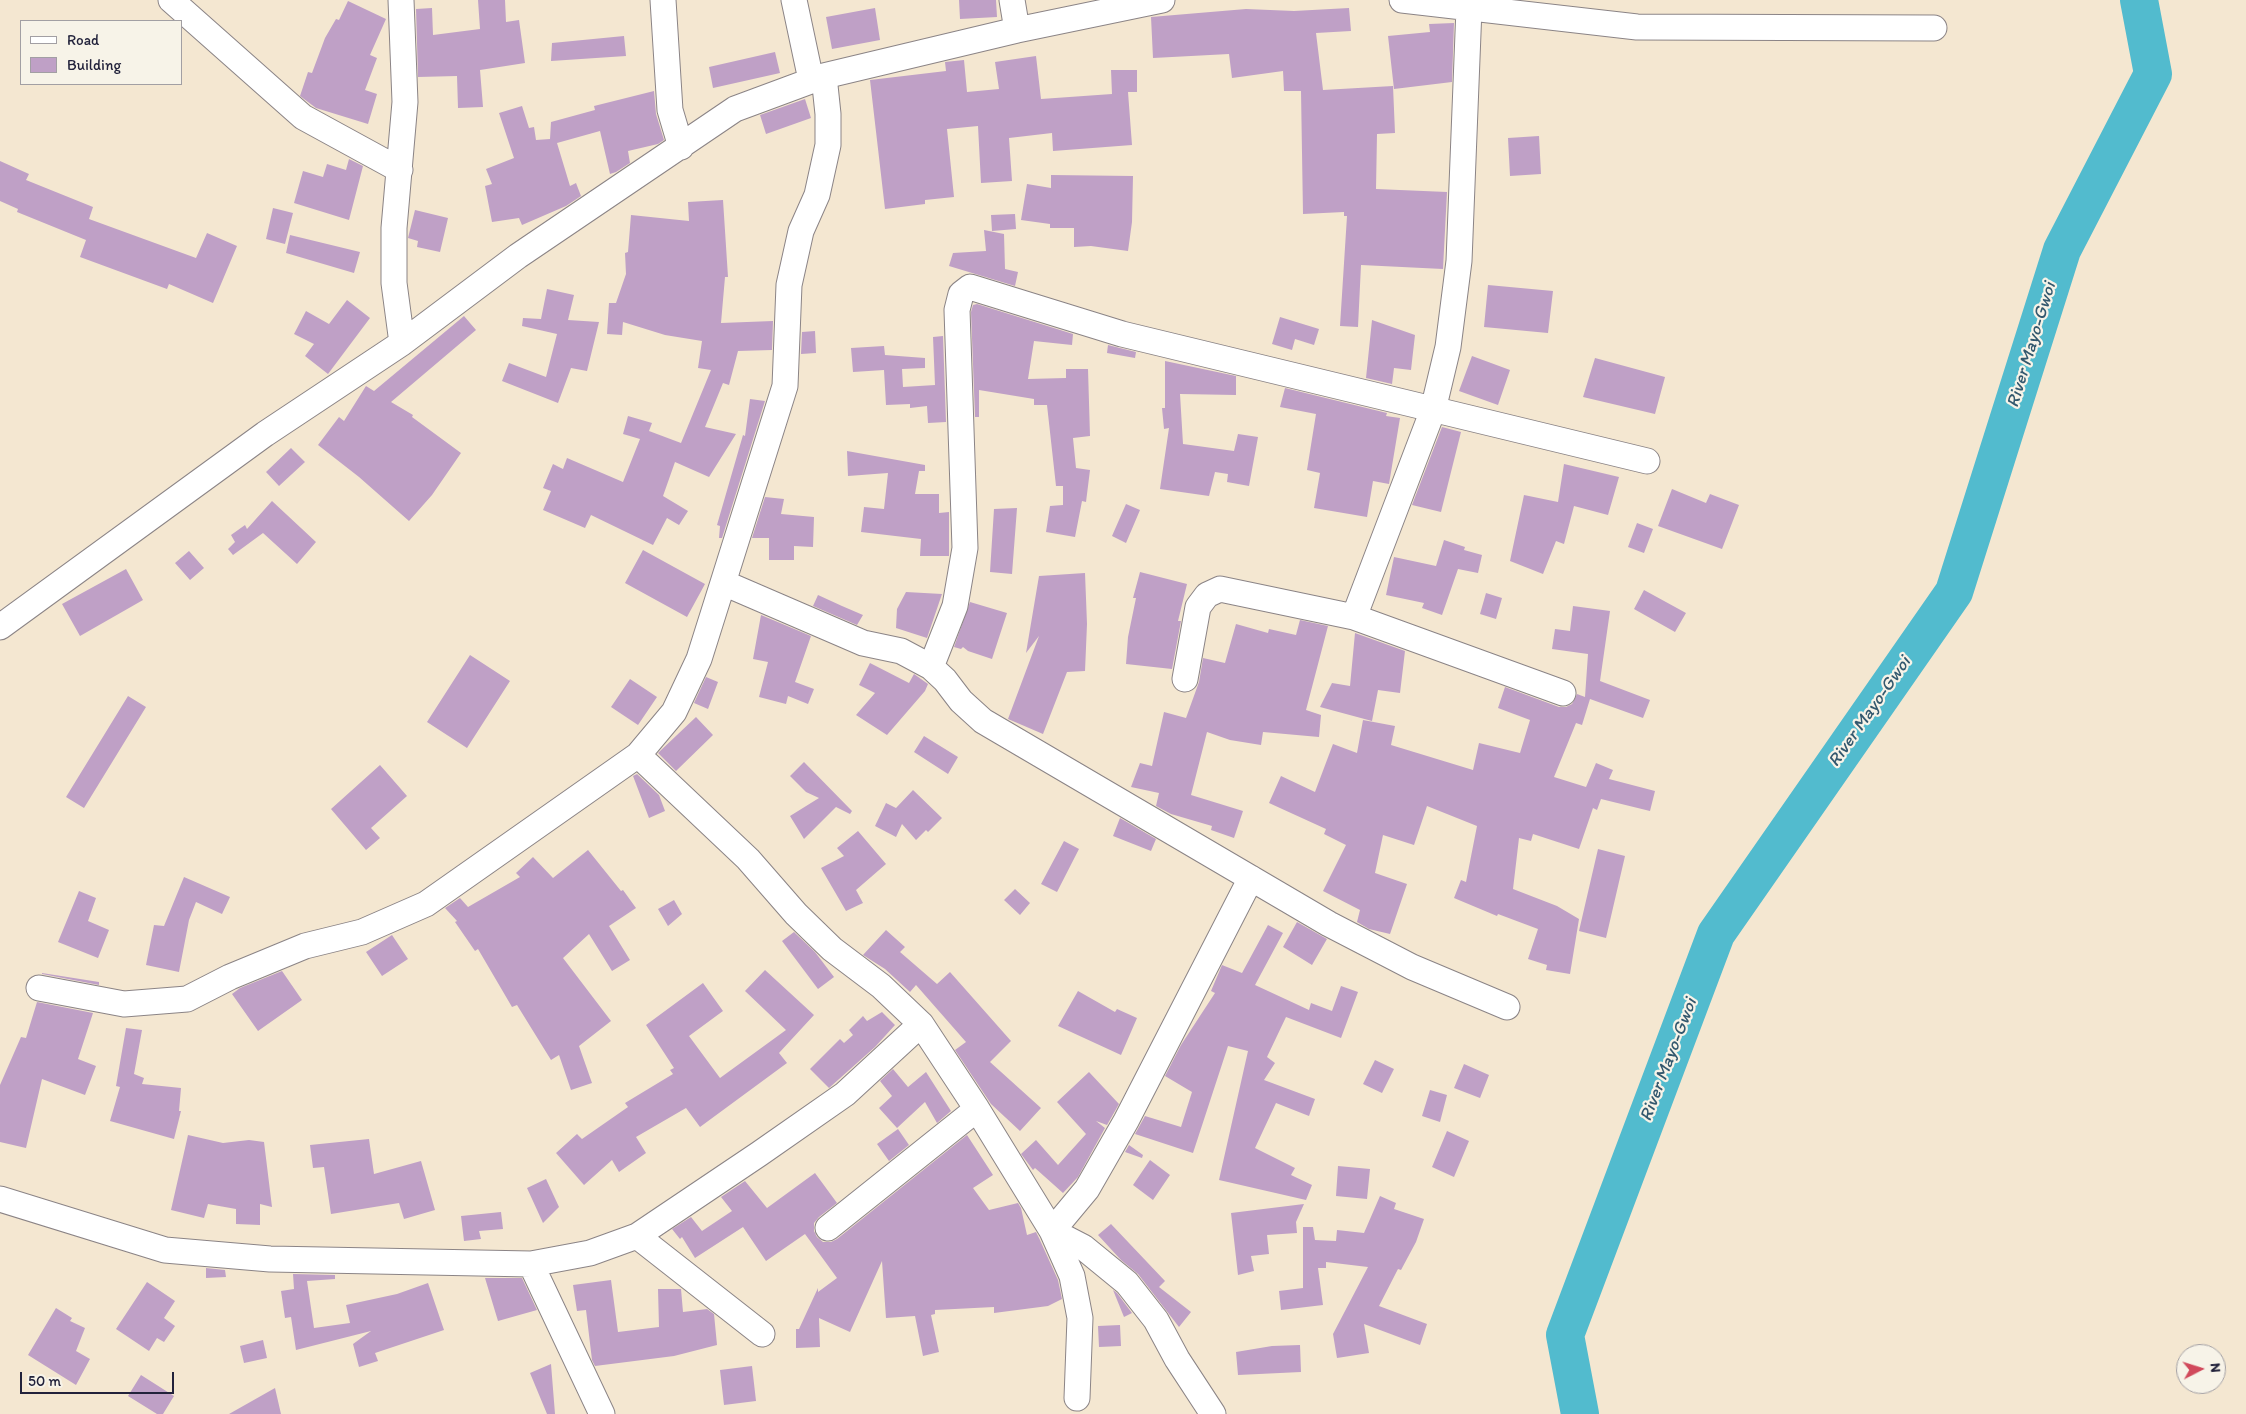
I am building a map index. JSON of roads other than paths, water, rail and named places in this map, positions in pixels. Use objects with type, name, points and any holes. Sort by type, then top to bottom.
[{"type":"street","points":[[171,0],[303,117],[400,170]]},
{"type":"street","points":[[401,0],[405,102],[394,228],[394,283],[402,343]]},
{"type":"street","points":[[663,0],[670,110],[681,147]]},
{"type":"street","points":[[40,988],[124,1004],[187,999],[230,977],[305,946],[362,932],[426,904],[638,756],[674,712],[699,659],[785,386],[789,285],[801,231],[816,195],[828,146],[828,114],[794,0]]},
{"type":"street","points":[[1012,0],[1017,30]]},
{"type":"street","points":[[0,627],[265,434],[402,343],[518,256],[735,110],[817,78],[1017,30],[1162,0]]},
{"type":"street","points":[[1402,0],[1637,27],[1934,28]]},
{"type":"street","points":[[1354,618],[1433,410],[1448,347],[1459,262],[1469,8]]},
{"type":"street","points":[[931,667],[955,606],[965,548],[957,310],[962,294],[970,287],[1122,334],[1647,461]]},
{"type":"street","points":[[724,583],[863,643],[900,651],[931,667],[945,680],[961,701],[983,720],[1329,924],[1412,967],[1507,1006]]},
{"type":"street","points":[[1185,679],[1198,607],[1207,595],[1220,589],[1354,618],[1563,693]]},
{"type":"street","points":[[638,756],[748,859],[796,914],[832,950],[881,986],[921,1024],[977,1109],[1052,1231],[1072,1276],[1080,1318],[1077,1398]]},
{"type":"street","points":[[1052,1231],[1087,1189],[1126,1122],[1251,878]]},
{"type":"street","points":[[0,1198],[165,1250],[270,1258],[531,1264],[590,1253],[637,1236],[845,1094],[921,1024]]},
{"type":"street","points":[[828,1228],[977,1109]]},
{"type":"street","points":[[1052,1231],[1083,1247],[1127,1283],[1156,1320],[1177,1360],[1213,1414]]},
{"type":"street","points":[[637,1236],[762,1334]]},
{"type":"street","points":[[531,1264],[602,1414]]},
{"type":"waterway","name":"River Mayo-Gwoi","points":[[1580,1414],[1565,1335],[1716,934],[1954,592],[2062,250],[2153,74],[2139,0]]}]
